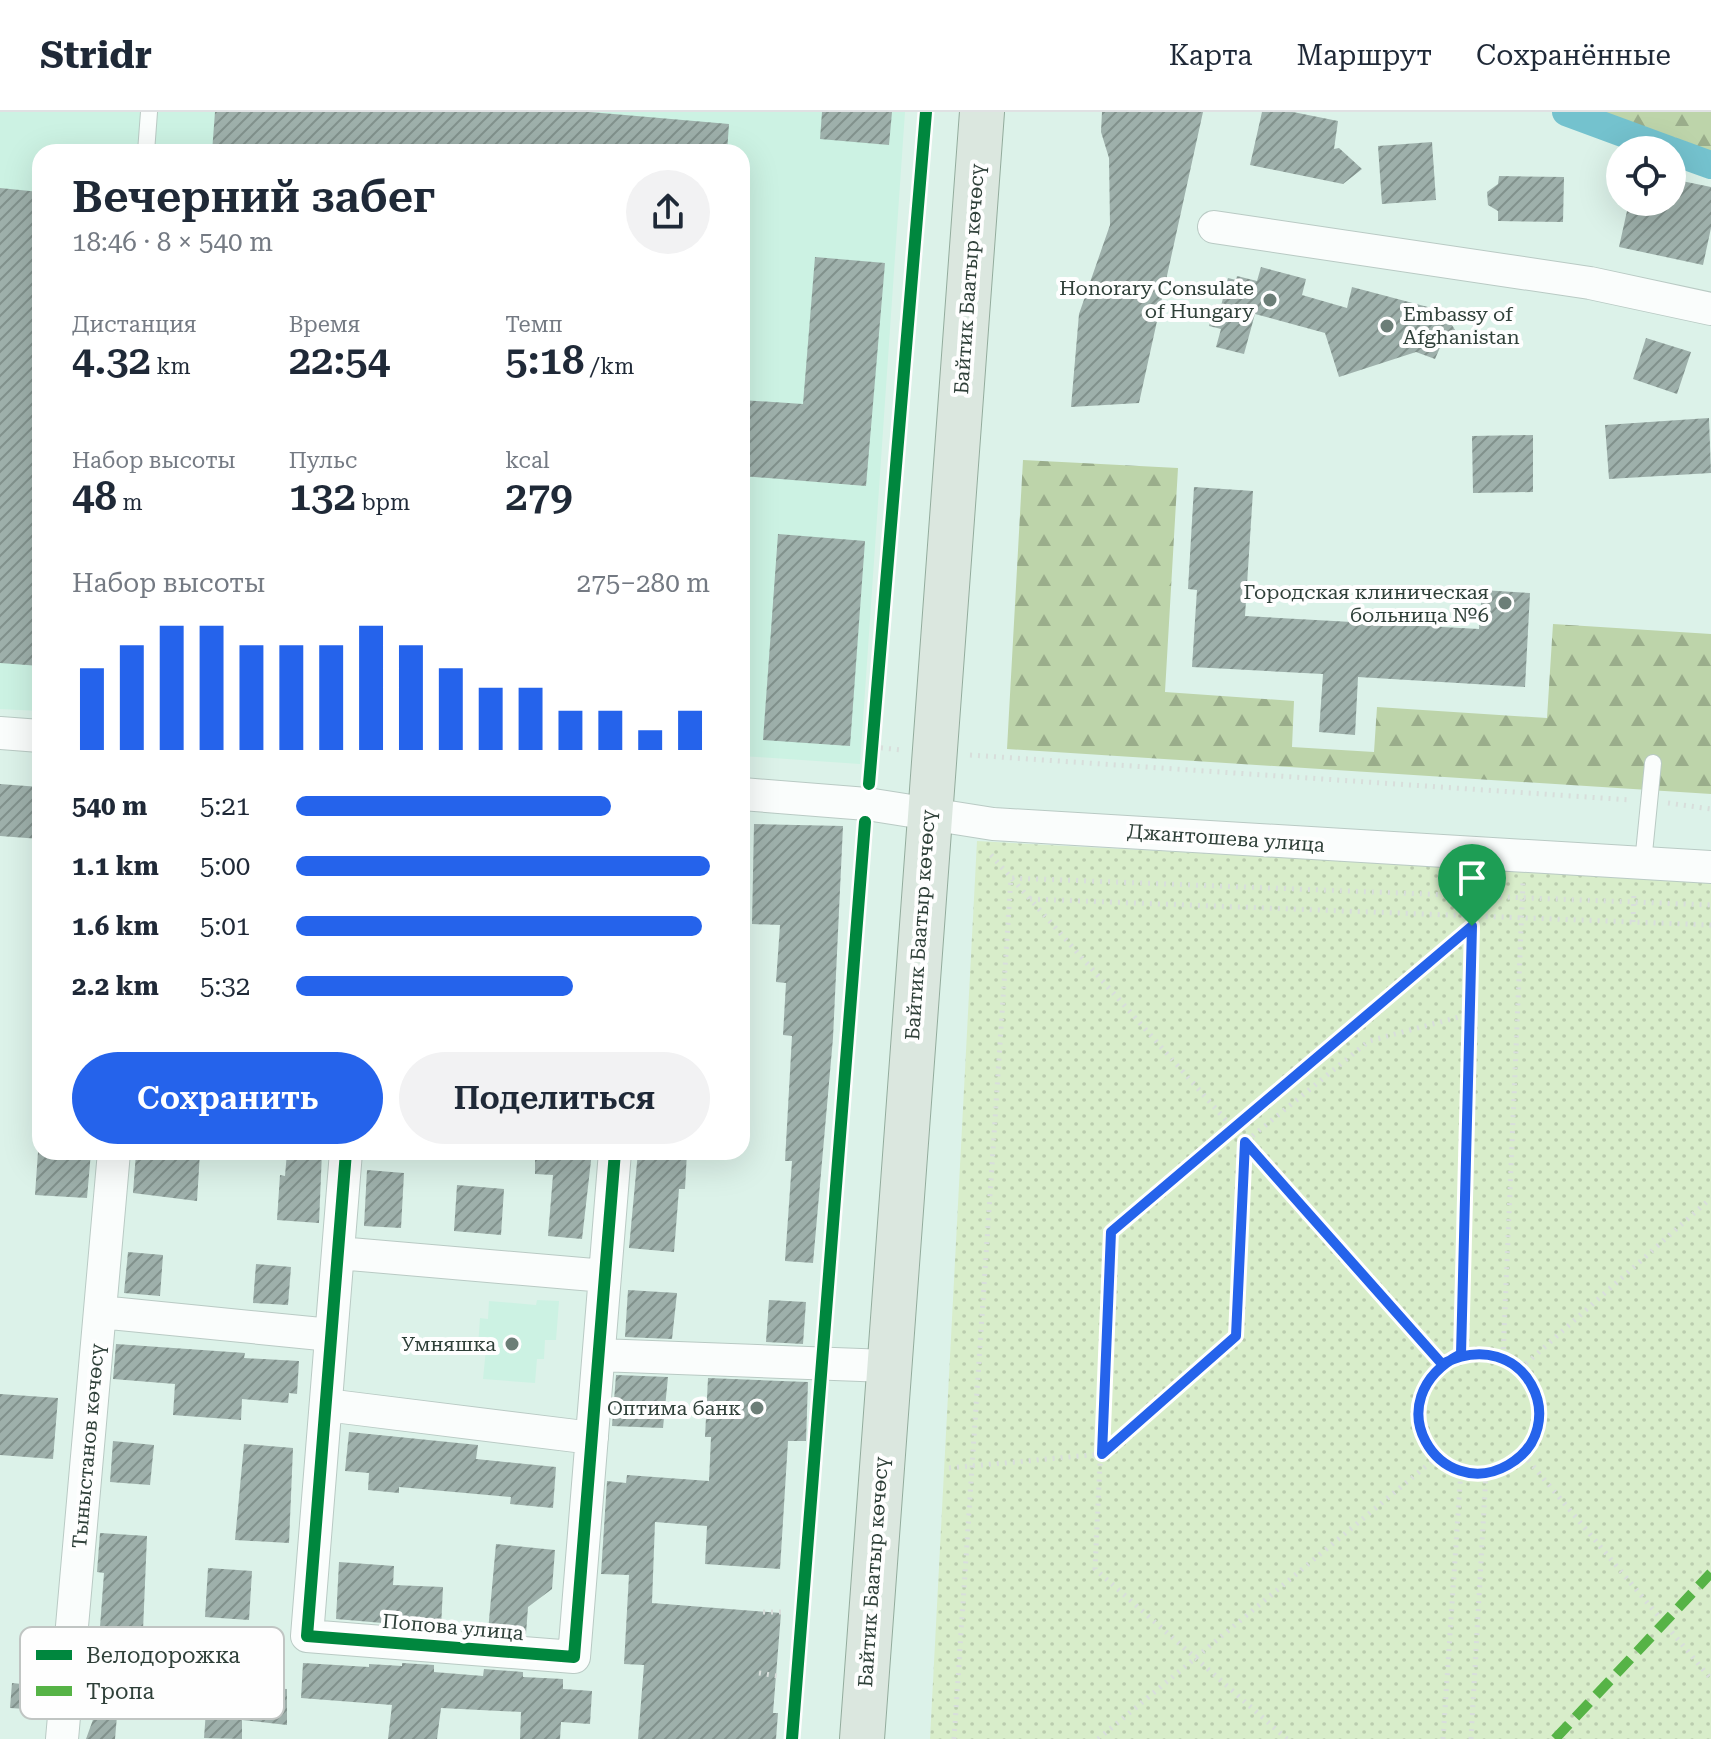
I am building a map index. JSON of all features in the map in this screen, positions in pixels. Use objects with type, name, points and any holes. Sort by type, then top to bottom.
[{"type":"main road","name":"Байтик Баатыр көчөсү","points":[[862,1739],[887,1366],[982,112]]},
{"type":"street","points":[[1214,227],[1590,283],[1711,309]]},
{"type":"street","points":[[0,733],[32,735]]},
{"type":"street","name":"Джантошева улица","points":[[750,795],[867,804],[993,824],[1711,867]]},
{"type":"street","name":"Тыныстанов көчөсү","points":[[72,1627],[113,1160]]},
{"type":"street","name":"Попова улица","points":[[345,1160],[307,1636],[574,1657],[614,1160]]},
{"type":"street","points":[[338,1253],[605,1276]]},
{"type":"street","points":[[100,1312],[331,1335]]},
{"type":"street","points":[[599,1355],[887,1366]]},
{"type":"street","points":[[326,1405],[592,1438]]},
{"type":"street","name":"Тыныстанов көчөсү","points":[[62,1739],[64,1719]]},
{"type":"lane","points":[[147,144],[149,112]]},
{"type":"lane","points":[[1643,863],[1653,763]]},
{"type":"path","points":[[875,731],[873,753],[907,750]]},
{"type":"path","points":[[966,755],[1651,801],[1711,809]]},
{"type":"path","points":[[1461,1354],[1474,853]]},
{"type":"path","points":[[991,855],[1442,1364]]},
{"type":"path","points":[[1503,1357],[1524,917],[1523,856]]},
{"type":"path","points":[[1011,878],[1711,905]]},
{"type":"path","points":[[954,1739],[1011,878]]},
{"type":"path","points":[[1030,899],[1711,925]]},
{"type":"path","points":[[1287,1739],[1095,1569],[1111,1232],[1472,926]]},
{"type":"path","points":[[949,1468],[1102,1454],[1236,1336],[1245,1142],[1369,1041],[1470,1014]]},
{"type":"path","points":[[1520,1369],[1711,1198]]},
{"type":"path","points":[[1482,1352],[1503,1357],[1520,1369],[1533,1386],[1539,1409],[1537,1430],[1523,1454],[1507,1466],[1486,1473],[1461,1470],[1437,1457],[1424,1440],[1418,1421],[1419,1400],[1427,1380],[1442,1364],[1461,1354],[1482,1352]]},
{"type":"path","points":[[1523,1454],[1711,1679]]},
{"type":"path","points":[[1098,1739],[1437,1457]]},
{"type":"path","points":[[1443,1739],[1461,1470]]},
{"type":"path","points":[[1471,1739],[1486,1473]]},
{"type":"path","points":[[763,1612],[781,1612]]},
{"type":"path","points":[[759,1673],[777,1676]]},
{"type":"shaded area","points":[[0,112],[905,112],[860,764],[750,757],[750,144],[32,144],[32,711],[0,709]]},
{"type":"shaded area","points":[[977,841],[1711,881],[1711,1739],[930,1739]]},
{"type":"shaded area","name":"Умняшка","points":[[537,1300],[559,1301],[556,1340],[545,1340],[544,1359],[537,1359],[535,1383],[483,1379],[486,1349],[478,1347],[480,1318],[488,1319],[489,1301],[536,1305]]},
{"type":"green space","points":[[1604,112],[1711,112],[1711,156],[1686,146],[1686,136],[1662,136]]},
{"type":"green space","points":[[1023,460],[1178,468],[1165,692],[1294,701],[1292,747],[1374,752],[1377,707],[1547,718],[1553,624],[1711,634],[1711,794],[1007,749]]},
{"type":"building","points":[[215,112],[590,112],[729,124],[728,144],[213,144]]},
{"type":"building","points":[[822,112],[892,112],[889,145],[820,139]]},
{"type":"building","points":[[1102,112],[1203,112],[1139,403],[1071,407],[1079,314],[1110,225],[1109,158],[1101,132]]},
{"type":"building","points":[[1262,112],[1293,112],[1338,121],[1334,149],[1339,148],[1362,169],[1343,184],[1250,165]]},
{"type":"building","points":[[1432,142],[1436,200],[1382,204],[1378,146]]},
{"type":"building","points":[[1499,176],[1564,177],[1563,222],[1498,221],[1498,211],[1488,205],[1487,192],[1498,184]]},
{"type":"building","points":[[1686,182],[1711,187],[1711,228],[1703,265],[1619,247],[1626,216],[1686,216]]},
{"type":"building","points":[[0,188],[32,191],[32,665],[0,663]]},
{"type":"building","points":[[815,257],[885,263],[866,486],[750,477],[750,401],[803,404]]},
{"type":"building","points":[[1261,267],[1306,279],[1302,295],[1347,308],[1352,287],[1443,311],[1457,333],[1442,343],[1435,359],[1416,352],[1339,377],[1325,333],[1255,314],[1244,354],[1216,347],[1221,329],[1209,326],[1215,304],[1221,306],[1228,278],[1236,280],[1237,276],[1257,281]]},
{"type":"building","points":[[1646,338],[1691,352],[1677,394],[1633,379]]},
{"type":"building","points":[[1709,418],[1711,473],[1609,479],[1605,425]]},
{"type":"building","points":[[1533,435],[1533,492],[1473,493],[1472,436]]},
{"type":"building","name":"Городская клиническая больница №6","points":[[1194,487],[1253,491],[1245,616],[1479,629],[1482,590],[1530,593],[1525,687],[1358,677],[1355,735],[1319,732],[1323,674],[1192,667],[1197,590],[1188,589]]},
{"type":"building","points":[[778,534],[865,541],[850,746],[763,740]]},
{"type":"building","points":[[0,784],[32,786],[32,838],[0,836]]},
{"type":"building","points":[[754,824],[843,826],[833,1038],[813,1263],[785,1261],[792,1161],[785,1161],[792,1036],[783,1035],[786,983],[776,982],[780,925],[752,924]]},
{"type":"building","points":[[37,1160],[90,1160],[87,1198],[35,1195]]},
{"type":"building","points":[[135,1160],[200,1160],[197,1201],[133,1193]]},
{"type":"building","points":[[286,1160],[322,1160],[319,1223],[277,1220],[280,1175],[285,1176]]},
{"type":"building","points":[[535,1160],[591,1160],[582,1239],[548,1236],[553,1175],[535,1174]]},
{"type":"building","points":[[637,1160],[687,1160],[685,1189],[679,1189],[674,1252],[629,1248]]},
{"type":"building","points":[[367,1170],[404,1173],[401,1228],[364,1226]]},
{"type":"building","points":[[457,1185],[504,1189],[501,1235],[454,1231]]},
{"type":"building","points":[[128,1252],[163,1255],[160,1296],[124,1293]]},
{"type":"building","points":[[256,1264],[291,1267],[288,1305],[253,1303]]},
{"type":"building","points":[[628,1290],[677,1293],[672,1339],[625,1337]]},
{"type":"building","points":[[769,1300],[806,1302],[803,1344],[766,1342]]},
{"type":"building","points":[[116,1344],[245,1353],[244,1358],[299,1361],[297,1394],[289,1393],[288,1403],[242,1399],[241,1420],[173,1415],[175,1384],[113,1379]]},
{"type":"building","points":[[616,1375],[668,1377],[663,1428],[612,1426]]},
{"type":"building","points":[[708,1378],[808,1382],[806,1441],[788,1441],[780,1569],[705,1564],[707,1526],[655,1522],[652,1603],[781,1613],[773,1713],[778,1713],[776,1739],[638,1739],[644,1665],[624,1664],[629,1575],[601,1574],[607,1481],[626,1483],[627,1475],[709,1481],[711,1437],[705,1437]]},
{"type":"building","points":[[0,1394],[58,1398],[53,1459],[0,1455]]},
{"type":"building","points":[[349,1432],[478,1445],[476,1459],[556,1467],[553,1508],[510,1504],[511,1497],[399,1487],[399,1493],[368,1490],[369,1473],[345,1471]]},
{"type":"building","points":[[113,1441],[154,1445],[150,1485],[110,1482]]},
{"type":"building","points":[[244,1444],[293,1448],[289,1543],[235,1540]]},
{"type":"building","points":[[100,1533],[147,1536],[143,1627],[100,1627],[104,1573],[97,1572]]},
{"type":"building","points":[[496,1544],[555,1550],[552,1589],[528,1607],[526,1634],[488,1631]]},
{"type":"building","points":[[339,1562],[394,1566],[393,1585],[443,1587],[441,1628],[336,1619]]},
{"type":"building","points":[[208,1568],[252,1571],[249,1620],[205,1617]]},
{"type":"building","points":[[303,1663],[369,1667],[369,1664],[402,1666],[402,1663],[434,1665],[434,1672],[483,1676],[484,1669],[523,1672],[523,1677],[563,1679],[563,1689],[592,1691],[590,1724],[561,1722],[560,1739],[520,1739],[521,1712],[441,1708],[437,1739],[388,1739],[392,1705],[301,1698]]},
{"type":"building","points":[[12,1683],[20,1684],[20,1709],[10,1708]]},
{"type":"building","points":[[284,1689],[287,1689],[287,1725],[242,1720],[242,1739],[204,1738],[205,1719],[284,1719]]},
{"type":"building","points":[[93,1719],[117,1719],[115,1739],[86,1739]]},
{"type":"waterway","points":[[1566,112],[1631,136]]},
{"type":"waterway","points":[[1686,156],[1711,165]]},
{"type":"marked path","points":[[1555,1739],[1711,1573]]},
{"type":"cycle path","points":[[869,784],[926,112]]},
{"type":"cycle path","points":[[792,1739],[865,822]]},
{"type":"cycle path","points":[[345,1160],[307,1636],[574,1657],[614,1160]]},
{"type":"place","name":"Honorary Consulate of Hungary","points":[[1270,300]]},
{"type":"place","name":"Embassy of Afghanistan","points":[[1387,326]]},
{"type":"place","name":"Городская клиническая больница №6","points":[[1505,603]]},
{"type":"place","name":"Умняшка","points":[[512,1344]]},
{"type":"place","name":"Оптима банк","points":[[757,1408]]},
{"type":"route","points":[[1472,926],[1111,1232],[1102,1454],[1236,1336],[1245,1142],[1442,1364],[1461,1354],[1482,1352],[1503,1357],[1520,1369],[1533,1386],[1539,1409],[1537,1430],[1523,1454],[1507,1466],[1486,1473],[1454,1469],[1437,1457],[1424,1440],[1418,1421],[1419,1400],[1427,1380],[1442,1364],[1461,1354],[1472,926]]}]
